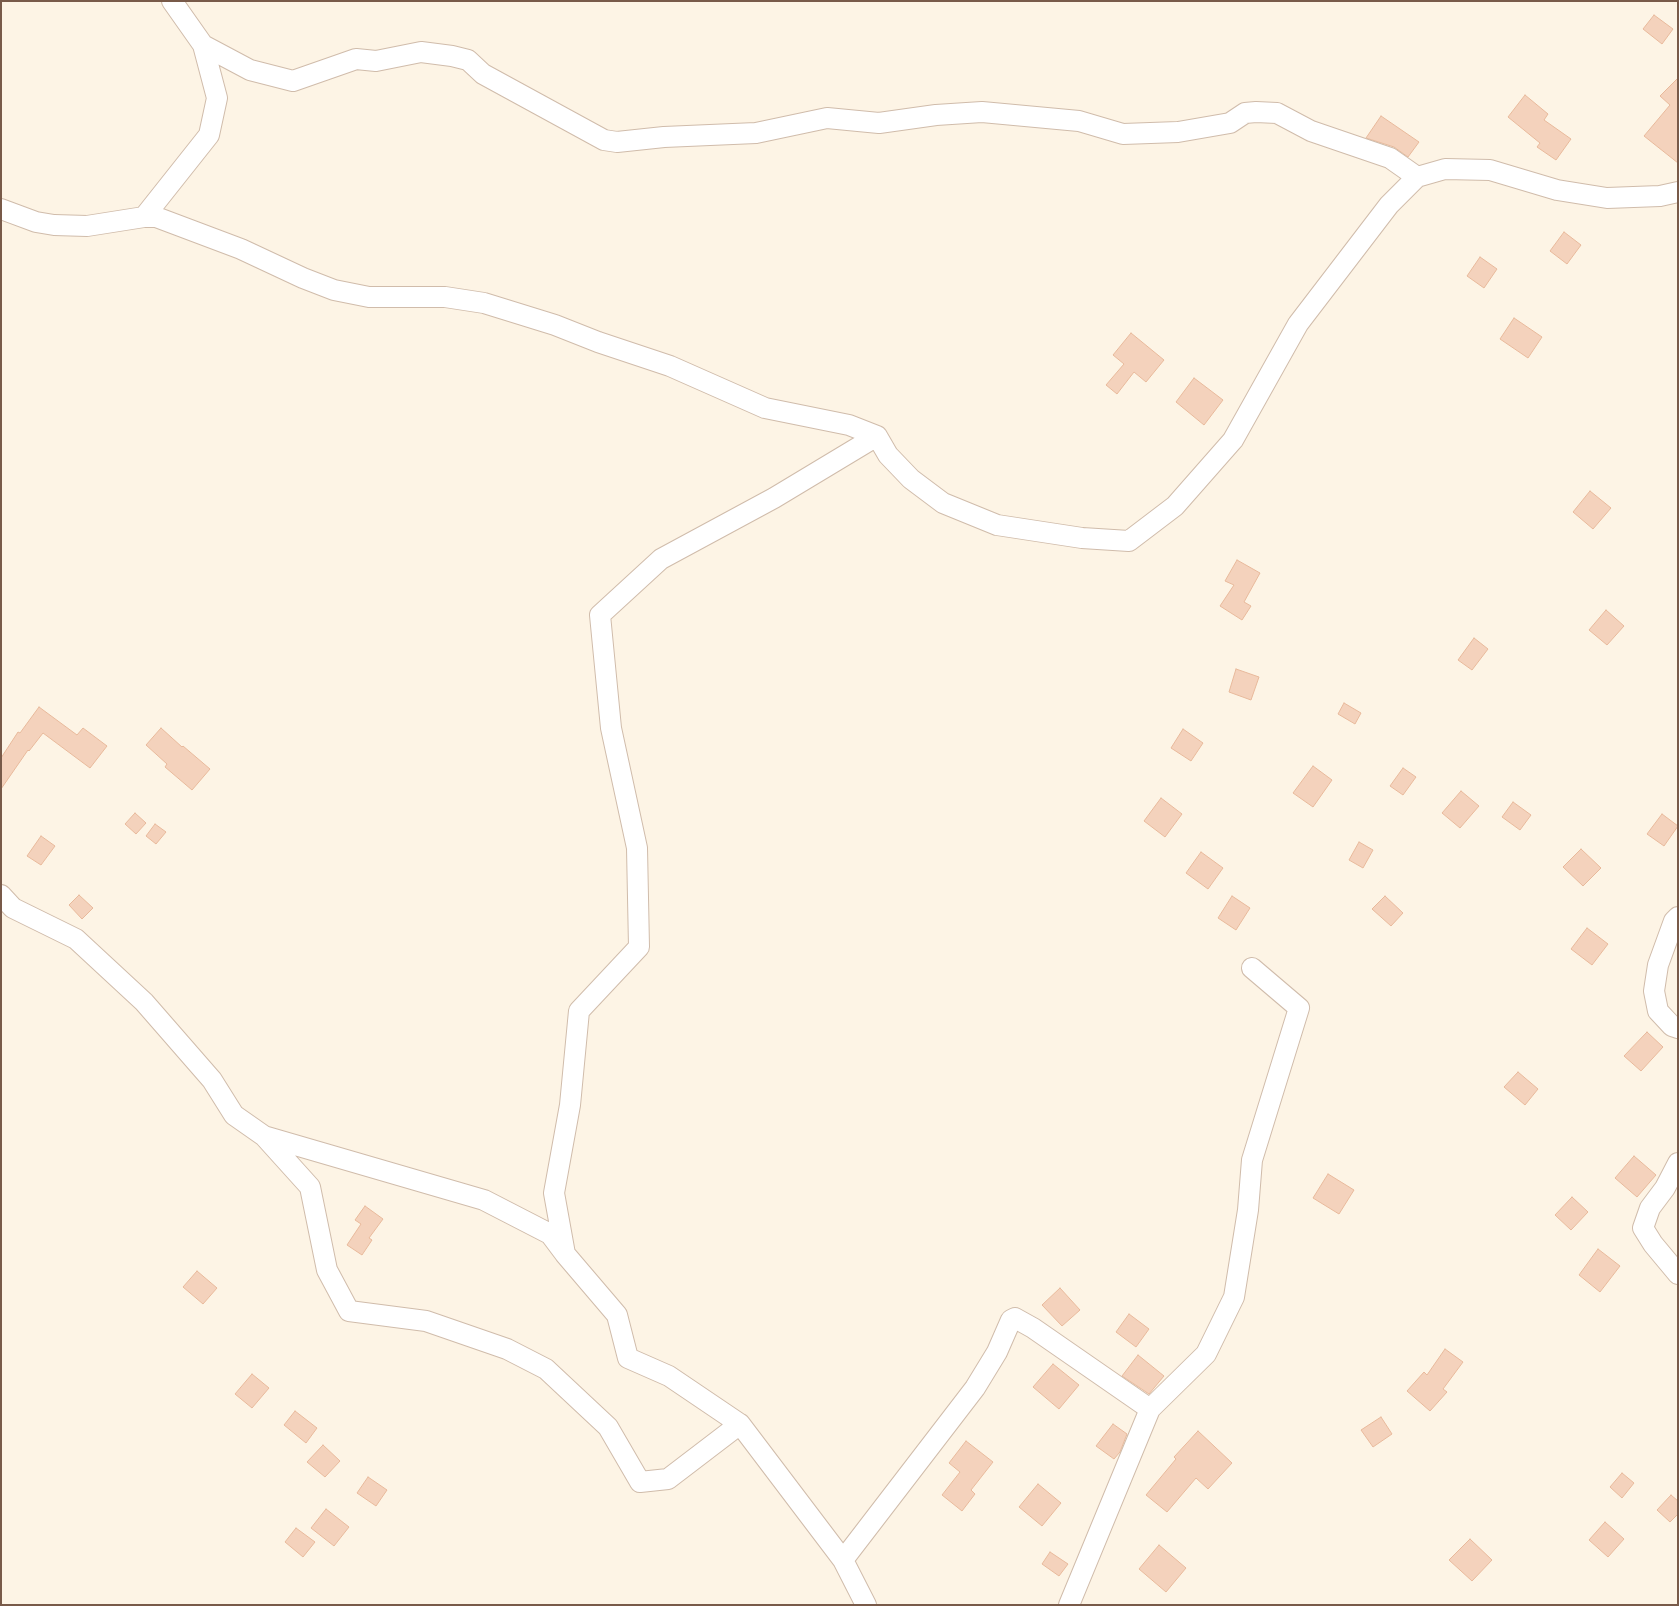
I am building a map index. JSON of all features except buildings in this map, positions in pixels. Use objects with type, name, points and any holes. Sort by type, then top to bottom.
[{"type":"street","points":[[144,217],[209,134],[217,98],[203,45],[172,1]]},
{"type":"street","points":[[203,45],[250,70],[293,81],[356,59],[376,61],[421,52],[452,56],[468,60],[483,74],[604,140],[617,142],[664,136],[756,133],[827,118],[879,123],[936,115],[982,112],[1079,121],[1123,134],[1162,133],[1178,132],[1230,123],[1245,113],[1256,112],[1277,113],[1311,131],[1390,158],[1417,177]]},
{"type":"street","points":[[1,209],[36,222],[54,225],[87,226],[144,217],[156,217],[241,249],[302,278],[334,290],[369,297],[445,298],[484,303],[556,325],[598,342],[670,366],[765,408],[848,426],[877,436],[888,455],[911,479],[943,503],[997,525],[1082,538],[1129,541],[1175,506],[1232,440],[1298,324],[1389,205],[1417,177],[1445,169],[1490,170],[1557,190],[1607,198],[1660,196],[1678,192]]},
{"type":"street","points":[[565,1254],[554,1192],[570,1105],[579,1011],[639,947],[637,848],[611,728],[600,615],[661,559],[774,498],[877,436]]},
{"type":"street","points":[[1,895],[13,908],[76,939],[144,1002],[212,1080],[234,1115],[264,1136],[310,1187],[328,1270],[349,1311],[426,1321],[507,1348],[546,1369],[608,1427],[640,1482],[668,1479],[740,1424]]},
{"type":"street","points":[[1678,917],[1674,921],[1658,965],[1654,992],[1658,1011],[1672,1026],[1678,1028]]},
{"type":"street","points":[[1069,1605],[1150,1409],[1206,1354],[1234,1297],[1248,1210],[1252,1160],[1299,1008],[1252,968]]},
{"type":"street","points":[[264,1136],[484,1200],[550,1234],[617,1315],[628,1358],[669,1376],[740,1424],[843,1560],[866,1605]]},
{"type":"street","points":[[1678,1163],[1665,1188],[1650,1208],[1643,1228],[1653,1244],[1678,1274]]},
{"type":"street","points":[[843,1560],[975,1388],[997,1352],[1011,1320],[1015,1318],[1033,1328],[1150,1409]]}]
